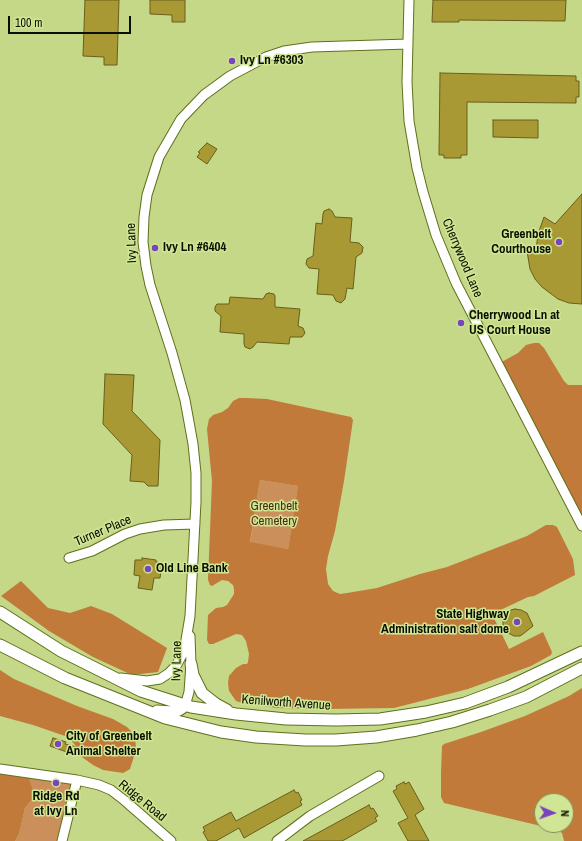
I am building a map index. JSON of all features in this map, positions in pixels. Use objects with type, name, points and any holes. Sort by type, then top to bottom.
[{"type":"main road","name":"Kenilworth Avenue","points":[[0,612],[61,650],[141,692],[185,706],[236,714],[279,718],[336,720],[380,719],[426,712],[465,703],[508,687],[582,652]]},
{"type":"main road","points":[[0,645],[65,678],[165,718],[198,727],[245,736],[305,740],[336,740],[376,737],[452,722],[532,694],[582,668]]},
{"type":"main road","points":[[191,664],[202,693],[216,704],[236,714]]},
{"type":"main road","points":[[146,710],[173,712],[185,706]]},
{"type":"street","name":"Cherrywood Lane","points":[[409,0],[406,82],[409,121],[422,192],[436,235],[456,283],[582,526]]},
{"type":"street","name":"Ivy Lane","points":[[185,706],[189,692],[191,664],[190,616],[196,473],[188,417],[174,361],[150,285],[144,254],[143,227],[146,195],[159,157],[181,119],[204,95],[230,76],[248,66],[284,51],[299,48],[408,44]]},
{"type":"street","name":"Turner Place","points":[[69,558],[92,551],[114,539],[140,529],[152,526],[195,524]]},
{"type":"street","name":"Ivy Lane","points":[[110,675],[133,680],[147,681],[160,678],[169,673],[176,666],[183,653],[190,616]]},
{"type":"street","name":"Ridge Road","points":[[0,769],[77,780],[99,785],[111,790],[171,841]]},
{"type":"street","points":[[278,841],[310,816],[379,776]]},
{"type":"street","points":[[62,841],[77,780]]},
{"type":"green space","name":"Greenbelt Cemetery","points":[[260,480],[298,486],[288,549],[250,543]]},
{"type":"green space","points":[[27,773],[77,780],[62,841],[15,841],[19,834],[25,808],[33,798]]},
{"type":"shaded area","points":[[539,343],[544,348],[568,385],[582,385],[582,526],[498,364],[518,353],[526,345]]},
{"type":"shaded area","points":[[239,398],[267,399],[351,417],[353,420],[335,531],[326,569],[328,584],[333,591],[340,594],[377,588],[447,567],[527,536],[546,525],[553,525],[557,527],[573,559],[575,575],[534,596],[528,597],[492,614],[509,649],[543,632],[552,652],[551,655],[531,666],[468,689],[394,708],[277,708],[236,701],[229,691],[229,676],[236,668],[243,664],[247,664],[248,662],[249,654],[246,641],[242,635],[236,634],[213,644],[209,644],[207,640],[208,615],[216,608],[227,605],[234,594],[234,589],[233,585],[228,581],[222,580],[212,586],[208,580],[212,481],[207,429],[209,419],[213,415],[228,408],[233,401]],"holes":[[[260,480],[298,486],[288,549],[250,542]]]},
{"type":"shaded area","points":[[21,581],[48,608],[70,613],[91,606],[112,614],[167,648],[158,672],[132,675],[93,657],[49,631],[1,596]]},
{"type":"shaded area","points":[[0,670],[14,679],[77,706],[113,719],[127,727],[135,735],[136,750],[130,769],[123,773],[103,770],[82,757],[77,752],[76,746],[68,737],[0,716]]},
{"type":"shaded area","points":[[582,688],[582,841],[564,841],[562,833],[574,833],[574,793],[534,793],[534,824],[444,803],[441,797],[442,746],[444,744],[525,716],[569,696]]},
{"type":"shaded area","points":[[0,769],[27,773],[33,791],[33,798],[25,808],[19,834],[15,841],[0,841]]},
{"type":"building","points":[[85,0],[119,0],[117,65],[104,65],[104,57],[83,56]]},
{"type":"building","points":[[150,0],[185,0],[185,22],[172,22],[172,15],[150,14]]},
{"type":"building","points":[[433,0],[566,0],[565,21],[459,20],[459,22],[432,22]]},
{"type":"building","points":[[440,73],[576,76],[576,81],[579,81],[579,97],[576,97],[576,103],[467,102],[467,155],[461,155],[461,158],[444,158],[444,155],[439,155]]},
{"type":"building","points":[[493,120],[538,120],[538,138],[493,137]]},
{"type":"building","points":[[207,143],[217,149],[207,164],[197,157],[200,153],[198,152]]},
{"type":"building","name":"Greenbelt Courthouse","points":[[582,194],[582,304],[569,303],[558,299],[542,287],[535,279],[530,269],[527,251],[536,250],[538,234],[544,217],[555,224]]},
{"type":"building","points":[[329,209],[335,217],[352,218],[350,242],[359,243],[363,247],[362,253],[356,257],[353,289],[347,288],[345,299],[341,303],[336,301],[333,295],[317,294],[319,269],[309,268],[306,264],[307,259],[313,256],[316,223],[322,224],[324,211]]},
{"type":"building","points":[[266,294],[274,294],[275,296],[275,307],[300,309],[298,326],[303,328],[305,333],[302,337],[290,337],[289,344],[257,342],[250,349],[245,347],[244,334],[220,332],[221,316],[215,311],[217,304],[229,304],[230,297],[263,299]]},
{"type":"building","points":[[105,374],[134,375],[132,411],[160,440],[158,486],[148,486],[144,482],[130,481],[132,455],[103,424]]},
{"type":"building","name":"Old Line Bank","points":[[142,558],[156,560],[156,562],[162,563],[160,578],[154,578],[152,590],[138,588],[140,576],[134,575],[135,560],[142,560]]},
{"type":"building","name":"State Highway Administration salt dome","points":[[515,609],[527,613],[533,626],[520,636],[514,636],[508,633],[503,625],[503,619],[506,614]]},
{"type":"building","points":[[53,738],[66,742],[65,744],[77,747],[75,755],[50,746]]},
{"type":"building","points":[[404,782],[405,784],[409,782],[424,809],[415,815],[429,841],[408,841],[398,823],[408,818],[393,791],[397,789],[396,786]]},
{"type":"building","points":[[294,790],[296,793],[298,792],[302,800],[300,801],[302,805],[244,838],[239,828],[216,841],[208,841],[203,832],[205,831],[203,827],[231,812],[236,821]]},
{"type":"building","points":[[369,805],[378,816],[375,818],[377,821],[346,839],[342,841],[303,841]]},
{"type":"place","name":"Ivy Ln #6303","points":[[232,61]]},
{"type":"place","name":"Greenbelt Courthouse","points":[[559,242]]},
{"type":"place","name":"Ivy Ln #6404","points":[[155,248]]},
{"type":"place","name":"Cherrywood Ln at US Court House","points":[[461,323]]},
{"type":"place","name":"Old Line Bank","points":[[148,569]]},
{"type":"place","name":"State Highway Administration salt dome","points":[[517,622]]},
{"type":"place","name":"City of Greenbelt Animal Shelter","points":[[58,744]]},
{"type":"place","name":"Ridge Rd at Ivy Ln","points":[[56,783]]}]
